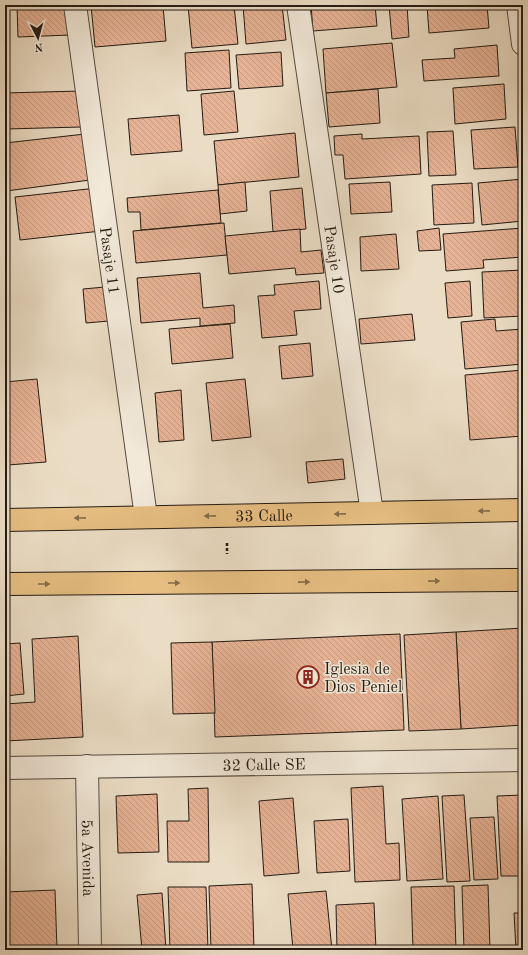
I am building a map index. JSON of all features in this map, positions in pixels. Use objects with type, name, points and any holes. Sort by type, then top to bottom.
[{"type":"main road","name":"33 Calle","points":[[5,520],[523,510]]},
{"type":"main road","points":[[5,584],[523,580]]},
{"type":"street","name":"Pasaje 11","points":[[74,5],[146,517]]},
{"type":"street","name":"Pasaje 10","points":[[298,5],[372,513]]},
{"type":"street","points":[[518,5],[523,44]]},
{"type":"street","name":"32 Calle SE","points":[[5,768],[523,760]]},
{"type":"street","name":"5a Avenida","points":[[87,766],[90,950]]},
{"type":"path","points":[[227,516],[228,583]]},
{"type":"building","points":[[17,5],[69,5],[70,35],[18,37]]},
{"type":"building","points":[[91,5],[163,5],[166,41],[95,47]]},
{"type":"building","points":[[188,5],[234,5],[238,44],[192,48]]},
{"type":"building","points":[[243,5],[282,5],[286,40],[246,44]]},
{"type":"building","points":[[311,5],[375,5],[377,26],[313,31]]},
{"type":"building","points":[[389,5],[407,5],[409,37],[392,39]]},
{"type":"building","points":[[427,5],[487,5],[489,28],[429,33]]},
{"type":"building","points":[[392,43],[397,87],[326,93],[323,49]]},
{"type":"building","points":[[497,45],[499,76],[424,81],[422,60],[455,58],[454,49]]},
{"type":"building","points":[[229,50],[231,88],[187,91],[185,53]]},
{"type":"building","points":[[281,52],[283,86],[239,89],[236,55]]},
{"type":"building","points":[[504,84],[506,119],[455,124],[453,88]]},
{"type":"building","points":[[378,89],[380,123],[329,127],[326,93]]},
{"type":"building","points":[[80,91],[81,127],[5,129],[5,93]]},
{"type":"building","points":[[234,91],[238,132],[204,135],[201,94]]},
{"type":"building","points":[[179,115],[182,151],[131,155],[128,119]]},
{"type":"building","points":[[515,127],[518,167],[474,169],[471,130]]},
{"type":"building","points":[[453,131],[456,175],[429,176],[427,132]]},
{"type":"building","points":[[295,133],[299,177],[218,185],[214,141]]},
{"type":"building","points":[[85,134],[90,180],[6,191],[5,143]]},
{"type":"building","points":[[362,134],[362,139],[419,136],[421,174],[345,179],[343,155],[335,155],[334,136]]},
{"type":"building","points":[[523,179],[523,221],[482,225],[478,183]]},
{"type":"building","points":[[245,182],[247,211],[220,214],[218,185]]},
{"type":"building","points":[[390,182],[392,212],[351,214],[349,184]]},
{"type":"building","points":[[472,183],[474,223],[434,225],[432,185]]},
{"type":"building","points":[[97,188],[101,231],[20,240],[15,197]]},
{"type":"building","points":[[302,188],[306,229],[273,232],[270,191]]},
{"type":"building","points":[[218,190],[221,223],[141,230],[140,212],[128,212],[127,198]]},
{"type":"building","points":[[224,223],[227,255],[136,263],[133,231]]},
{"type":"building","points":[[439,228],[441,250],[419,251],[417,231]]},
{"type":"building","points":[[523,228],[523,257],[483,260],[484,268],[446,271],[443,234]]},
{"type":"building","points":[[300,229],[301,252],[321,250],[324,273],[296,275],[295,268],[229,274],[225,236]]},
{"type":"building","points":[[396,234],[399,269],[361,271],[360,237]]},
{"type":"building","points":[[523,270],[523,316],[484,318],[482,272]]},
{"type":"building","points":[[200,273],[203,308],[234,305],[235,323],[200,326],[200,318],[141,323],[137,278]]},
{"type":"building","points":[[319,281],[321,309],[294,311],[297,335],[262,338],[258,296],[275,295],[274,285]]},
{"type":"building","points":[[470,281],[472,316],[448,318],[445,283]]},
{"type":"building","points":[[105,287],[109,321],[86,323],[83,289]]},
{"type":"building","points":[[412,314],[415,340],[361,344],[359,319]]},
{"type":"building","points":[[495,319],[496,331],[523,329],[523,364],[465,369],[461,322]]},
{"type":"building","points":[[230,324],[233,358],[172,364],[169,329]]},
{"type":"building","points":[[310,343],[313,376],[282,379],[279,346]]},
{"type":"building","points":[[523,370],[523,436],[470,440],[465,375]]},
{"type":"building","points":[[37,379],[46,462],[8,465],[5,433],[5,382]]},
{"type":"building","points":[[245,379],[251,437],[212,441],[206,383]]},
{"type":"building","points":[[181,390],[184,440],[159,442],[155,393]]},
{"type":"building","points":[[343,459],[345,479],[308,483],[306,462]]},
{"type":"building","points":[[523,628],[523,725],[461,729],[456,632]]},
{"type":"building","points":[[456,632],[461,729],[409,731],[404,635]]},
{"type":"building","name":"Iglesia de Dios Peniel","points":[[400,634],[404,730],[215,737],[212,642]]},
{"type":"building","points":[[78,636],[83,737],[5,741],[5,704],[35,702],[32,639]]},
{"type":"building","points":[[212,642],[215,713],[173,714],[171,643]]},
{"type":"building","points":[[20,643],[24,694],[5,696],[5,644]]},
{"type":"building","points":[[383,786],[386,844],[399,843],[400,880],[355,882],[351,788]]},
{"type":"building","points":[[208,788],[209,862],[168,862],[167,821],[189,821],[188,789]]},
{"type":"building","points":[[157,794],[159,852],[118,853],[116,796]]},
{"type":"building","points":[[464,795],[470,881],[447,882],[442,796]]},
{"type":"building","points":[[523,795],[523,852],[519,853],[520,876],[501,876],[497,796]]},
{"type":"building","points":[[438,796],[443,879],[407,881],[402,799]]},
{"type":"building","points":[[293,798],[299,873],[264,876],[259,801]]},
{"type":"building","points":[[494,817],[498,879],[474,880],[470,818]]},
{"type":"building","points":[[348,819],[350,871],[317,873],[314,821]]},
{"type":"building","points":[[252,884],[254,950],[211,950],[209,886]]},
{"type":"building","points":[[488,885],[490,950],[464,950],[462,886]]},
{"type":"building","points":[[454,886],[456,950],[413,950],[411,887]]},
{"type":"building","points":[[168,887],[206,887],[208,950],[170,950]]},
{"type":"building","points":[[55,890],[57,950],[5,950],[5,892]]},
{"type":"building","points":[[326,891],[332,950],[293,950],[288,894]]},
{"type":"building","points":[[162,893],[166,950],[142,950],[137,895]]},
{"type":"building","points":[[374,903],[376,950],[337,950],[336,905]]},
{"type":"building","points":[[514,913],[523,913],[523,950],[516,950]]},
{"type":"place","name":"Iglesia de Dios Peniel","points":[[308,677]]}]
